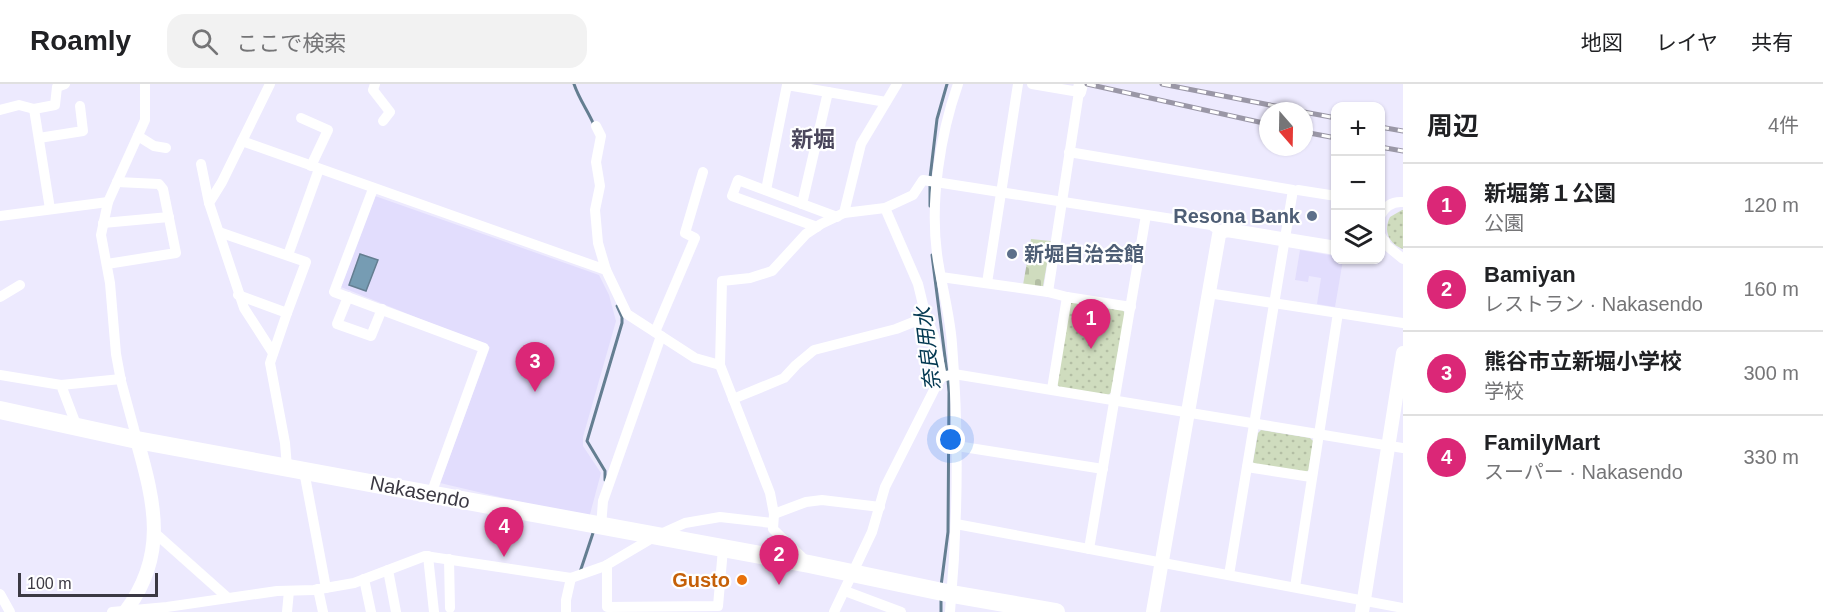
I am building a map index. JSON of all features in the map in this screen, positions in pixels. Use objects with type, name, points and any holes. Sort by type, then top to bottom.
[{"type":"highway","name":"Nakasendo","points":[[0,410],[137,440],[809,564],[946,597],[1011,608],[1056,612]]},
{"type":"street","points":[[0,110],[19,105],[34,108],[55,105],[57,87],[65,84]]},
{"type":"street","points":[[127,611],[145,580],[154,550],[155,533],[150,491],[121,379],[101,235],[108,202],[145,120],[145,84]]},
{"type":"street","points":[[208,203],[222,182],[270,84]]},
{"type":"street","points":[[375,84],[373,90],[390,112],[383,122]]},
{"type":"street","points":[[766,190],[787,84],[886,102]]},
{"type":"street","points":[[841,215],[861,144],[897,84]]},
{"type":"street","points":[[948,376],[952,342],[941,277],[931,180],[958,84]]},
{"type":"street","points":[[987,283],[1018,84]]},
{"type":"street","points":[[1032,84],[1080,88],[1048,292]]},
{"type":"street","points":[[802,204],[828,92]]},
{"type":"street","points":[[39,138],[83,131],[80,106]]},
{"type":"street","points":[[34,108],[50,209]]},
{"type":"street","points":[[288,255],[328,130],[301,118]]},
{"type":"street","points":[[596,126],[601,136],[596,162],[600,186],[595,210],[598,243],[606,270],[627,314],[695,358],[720,365]]},
{"type":"street","points":[[138,136],[154,146],[166,147]]},
{"type":"street","points":[[242,141],[606,270]]},
{"type":"street","points":[[1069,152],[1293,190],[1229,574]]},
{"type":"street","points":[[201,164],[208,203],[238,295],[273,353]]},
{"type":"street","points":[[601,527],[603,501],[658,334],[695,238],[685,233],[703,172]]},
{"type":"street","points":[[817,227],[732,196],[738,180],[802,204],[841,215]]},
{"type":"street","points":[[809,564],[773,529],[770,493],[720,365],[722,281],[750,278],[772,271],[806,234],[817,227],[841,215],[885,208],[913,195],[920,181],[931,180],[1211,225],[1221,232]]},
{"type":"street","points":[[106,264],[176,253],[163,189],[159,184],[117,182]]},
{"type":"street","points":[[373,189],[334,292],[484,348],[431,494]]},
{"type":"street","points":[[1298,190],[1331,195]]},
{"type":"street","points":[[0,216],[108,202]]},
{"type":"street","points":[[1384,210],[1392,202],[1403,202]]},
{"type":"street","points":[[885,208],[918,284],[926,317],[948,376],[957,446],[956,524],[946,597]]},
{"type":"street","points":[[1089,549],[1146,215]]},
{"type":"street","points":[[103,223],[169,218]]},
{"type":"street","points":[[1154,612],[1208,293],[1221,232],[1227,230],[1331,247]]},
{"type":"street","points":[[219,232],[306,262],[270,363],[285,443],[296,469],[322,589],[322,612]]},
{"type":"street","points":[[1385,243],[1403,259]]},
{"type":"street","points":[[941,277],[1048,292],[1131,307]]},
{"type":"street","points":[[0,297],[20,285]]},
{"type":"street","points":[[1208,293],[1403,323]]},
{"type":"street","points":[[238,295],[287,313]]},
{"type":"street","points":[[348,297],[338,324],[363,333],[372,336],[382,309]]},
{"type":"street","points":[[1052,389],[1067,297]]},
{"type":"street","points":[[1295,587],[1338,313]]},
{"type":"street","points":[[733,399],[784,378],[796,364],[814,350],[896,329],[926,317]]},
{"type":"street","points":[[1363,607],[1403,353]]},
{"type":"street","points":[[0,375],[61,385],[121,379]]},
{"type":"street","points":[[834,612],[872,532],[885,487],[937,384],[948,376],[1052,389],[1403,448]]},
{"type":"street","points":[[61,385],[77,427]]},
{"type":"street","points":[[957,446],[1103,469]]},
{"type":"street","points":[[1247,467],[1311,477]]},
{"type":"street","points":[[112,612],[167,609],[228,598],[322,589],[364,579],[428,556],[571,578],[607,565],[654,537],[686,523],[720,517],[773,519],[806,502],[822,500],[879,507]]},
{"type":"street","points":[[956,524],[1295,587],[1363,607],[1403,608]]},
{"type":"street","points":[[155,533],[228,598]]},
{"type":"street","points":[[607,565],[608,610],[718,606],[723,549]]},
{"type":"street","points":[[428,556],[434,612]]},
{"type":"street","points":[[448,560],[450,608]]},
{"type":"street","points":[[388,570],[396,612]]},
{"type":"street","points":[[566,612],[571,578]]},
{"type":"street","points":[[364,579],[371,612]]},
{"type":"street","points":[[287,612],[289,591]]},
{"type":"street","points":[[845,591],[901,612]]},
{"type":"street","points":[[0,594],[10,612]]},
{"type":"street","points":[[216,600],[216,612]]},
{"type":"shaded area","points":[[375,196],[599,275],[609,295],[616,321],[583,437],[583,446],[601,473],[589,518],[440,483],[490,347],[341,287]]},
{"type":"shaded area","points":[[1300,250],[1331,255],[1331,264],[1342,264],[1335,307],[1317,304],[1321,278],[1309,276],[1308,282],[1295,280]]},
{"type":"green space","points":[[1402,210],[1403,249],[1394,244],[1387,232],[1390,217]]},
{"type":"green space","points":[[1031,239],[1051,241],[1043,286],[1040,288],[1023,285]]},
{"type":"green space","points":[[1072,302],[1123,310],[1125,314],[1112,392],[1108,395],[1059,387],[1056,383],[1069,304]]},
{"type":"green space","points":[[1261,430],[1310,438],[1313,441],[1309,470],[1304,473],[1256,466],[1253,462],[1258,433]]},
{"type":"water","points":[[360,254],[378,260],[366,291],[349,285]]},
{"type":"waterway","points":[[574,84],[594,125]]},
{"type":"waterway","name":"奈良用水","points":[[930,206],[930,178],[937,119],[947,84]]},
{"type":"waterway","name":"奈良用水","points":[[932,255],[947,373]]},
{"type":"waterway","points":[[605,480],[605,471],[587,441],[622,323],[617,306]]},
{"type":"waterway","name":"奈良用水","points":[[941,586],[948,532],[948,380]]},
{"type":"waterway","points":[[580,572],[594,530]]},
{"type":"waterway","name":"奈良用水","points":[[941,598],[941,612]]},
{"type":"railway","points":[[1087,84],[1259,122]]},
{"type":"railway","points":[[1162,84],[1259,103]]},
{"type":"railway","points":[[1313,114],[1331,117]]},
{"type":"railway","points":[[1385,128],[1403,131]]},
{"type":"railway","points":[[1313,134],[1331,137]]},
{"type":"railway","points":[[1385,148],[1403,151]]},
{"type":"place","name":"Resona Bank","points":[[1312,216]]},
{"type":"place","name":"新堀自治会館","points":[[1012,254]]},
{"type":"place","name":"新堀第１公園","points":[[1091,349]]},
{"type":"place","name":"熊谷市立新堀小学校","points":[[535,392]]},
{"type":"place","name":"FamilyMart","points":[[504,557]]},
{"type":"place","name":"Gusto","points":[[742,580]]},
{"type":"place","name":"Bamiyan","points":[[779,585]]},
{"type":"district","name":"新堀","points":[[813,139]]}]
